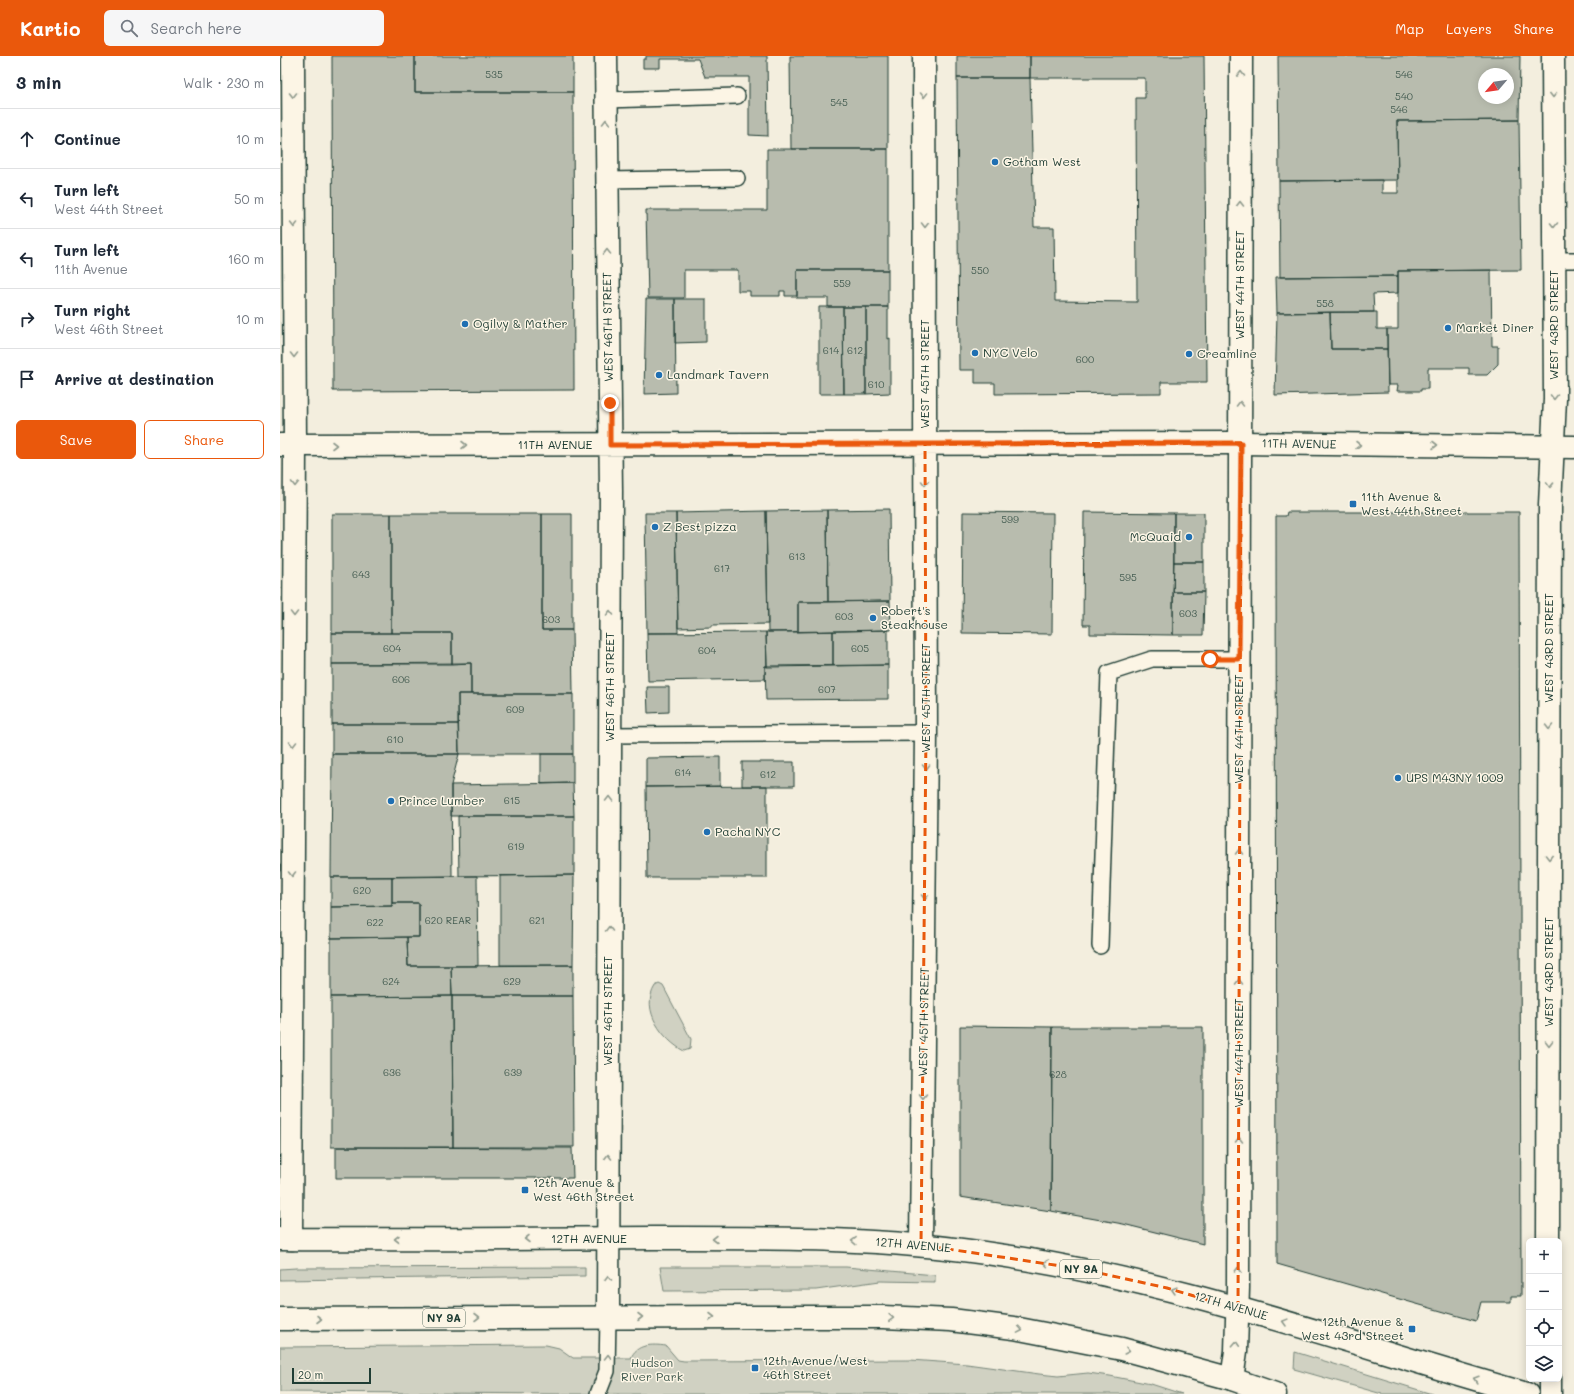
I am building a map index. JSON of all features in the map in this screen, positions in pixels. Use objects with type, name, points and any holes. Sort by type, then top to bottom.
[{"type":"main road","points":[[285,1240],[288,445],[293,56]]},
{"type":"main road","name":"WEST 46TH STREET","points":[[606,56],[606,180],[610,445],[608,1317]]},
{"type":"main road","name":"WEST 45TH STREET","points":[[921,1245],[926,733],[924,56]]},
{"type":"main road","name":"WEST 44TH STREET","points":[[1232,1379],[1236,1351],[1238,1309],[1241,56]]},
{"type":"main road","name":"WEST 43RD STREET","points":[[1548,1238],[1550,505],[1552,446],[1564,260],[1553,56]]},
{"type":"main road","name":"11TH AVENUE","points":[[288,445],[1241,443],[1574,446]]},
{"type":"main road","name":"12TH AVENUE","points":[[285,1240],[608,1238],[831,1240],[921,1245],[996,1254],[1081,1269],[1167,1288],[1527,1394]]},
{"type":"main road","name":"NY 9A","points":[[280,1319],[883,1317],[951,1320],[1014,1328],[1122,1349],[1232,1379],[1275,1394]]},
{"type":"main road","points":[[1550,1382],[1550,1394]]},
{"type":"lane","points":[[606,100],[737,96]]},
{"type":"lane","points":[[606,180],[737,178]]},
{"type":"lane","points":[[1100,946],[1109,673],[1152,659],[1239,659]]},
{"type":"lane","points":[[609,735],[926,733]]},
{"type":"lane","points":[[598,1394],[607,1371],[608,1317]]},
{"type":"highlighted area","points":[[1241,443],[1238,1309],[1167,1288],[1081,1269],[921,1245],[926,733],[925,444]]},
{"type":"green space","points":[[659,984],[663,986],[691,1039],[690,1049],[684,1051],[668,1040],[656,1023],[650,1005],[651,995],[655,986]]},
{"type":"green space","points":[[585,1267],[585,1276],[280,1280],[280,1269],[296,1268]]},
{"type":"green space","points":[[660,1267],[846,1267],[935,1275],[935,1282],[880,1281],[816,1290],[664,1291]]},
{"type":"green space","name":"Hudson River Park","points":[[546,1345],[559,1348],[573,1358],[631,1358],[633,1353],[637,1350],[645,1346],[655,1345],[666,1346],[678,1360],[684,1361],[910,1360],[967,1364],[1058,1376],[1088,1373],[1151,1384],[1182,1394],[567,1394],[280,1392],[280,1347]]},
{"type":"green space","points":[[1295,1352],[1432,1394],[1382,1394],[1294,1369]]},
{"type":"building","points":[[332,56],[415,56],[415,92],[573,92],[574,390],[333,391]]},
{"type":"building","points":[[415,56],[573,56],[573,92],[415,92]]},
{"type":"building","points":[[646,56],[767,56],[768,136],[749,135],[749,77],[705,77],[698,59],[660,59],[660,68],[643,68],[643,59],[646,59]]},
{"type":"building","points":[[790,56],[888,56],[888,149],[791,149]]},
{"type":"building","points":[[957,56],[1030,56],[1030,78],[957,78]]},
{"type":"building","name":"Gotham West","points":[[1030,56],[1204,56],[1207,382],[1161,382],[1161,393],[995,394],[995,383],[975,383],[975,370],[959,370],[957,78],[1030,78]],"holes":[[[1030,78],[1145,78],[1145,98],[1136,98],[1137,302],[1055,301],[1054,227],[1034,227]]]},
{"type":"building","points":[[1278,56],[1520,56],[1519,120],[1397,121],[1398,180],[1279,181]]},
{"type":"building","points":[[1519,120],[1521,270],[1398,271],[1398,276],[1280,277],[1279,181],[1382,180],[1382,193],[1398,193],[1397,121]]},
{"type":"building","points":[[767,149],[888,149],[888,270],[797,270],[797,296],[785,296],[785,291],[780,291],[780,296],[750,296],[750,291],[738,291],[738,270],[684,270],[684,298],[648,298],[646,210],[767,210]]},
{"type":"building","points":[[797,270],[888,270],[888,307],[828,307],[828,298],[797,298]]},
{"type":"building","points":[[1491,270],[1492,346],[1498,346],[1498,364],[1487,375],[1469,375],[1469,368],[1428,368],[1428,389],[1421,389],[1421,391],[1397,391],[1398,385],[1388,385],[1387,329],[1398,329],[1398,271]]},
{"type":"building","points":[[1398,276],[1398,293],[1373,294],[1374,312],[1277,313],[1276,277]]},
{"type":"building","points":[[646,299],[675,299],[676,393],[644,394]]},
{"type":"building","points":[[675,299],[706,299],[706,342],[675,343]]},
{"type":"building","points":[[819,307],[843,307],[844,394],[819,394]]},
{"type":"building","points":[[843,307],[866,307],[866,394],[844,394]]},
{"type":"building","points":[[866,307],[888,307],[888,339],[890,338],[890,393],[866,394]]},
{"type":"building","points":[[1330,312],[1377,312],[1377,329],[1387,329],[1387,349],[1331,349]]},
{"type":"building","points":[[1330,312],[1331,349],[1387,349],[1388,392],[1275,395],[1277,313]]},
{"type":"building","points":[[889,509],[890,601],[828,602],[827,510]]},
{"type":"building","points":[[827,510],[828,602],[798,602],[798,632],[768,632],[766,511]]},
{"type":"building","points":[[766,511],[768,624],[712,625],[712,627],[678,628],[676,513]]},
{"type":"building","points":[[963,512],[1053,513],[1052,634],[962,633]]},
{"type":"building","points":[[1084,512],[1174,513],[1173,635],[1090,634],[1090,625],[1083,625]]},
{"type":"building","name":"UPS M43NY 1009","points":[[1287,512],[1519,512],[1521,1296],[1511,1296],[1511,1302],[1481,1302],[1476,1321],[1277,1264],[1276,516],[1286,516]]},
{"type":"building","points":[[645,513],[676,513],[678,633],[647,633]]},
{"type":"building","name":"McQuaid","points":[[1174,513],[1204,513],[1204,562],[1174,562]]},
{"type":"building","points":[[332,514],[391,514],[391,633],[332,633]]},
{"type":"building","points":[[391,514],[542,514],[542,630],[572,630],[573,694],[471,694],[471,663],[452,664],[452,633],[391,633]]},
{"type":"building","points":[[542,514],[572,514],[572,630],[542,630]]},
{"type":"building","points":[[1174,562],[1204,562],[1204,592],[1173,592]]},
{"type":"building","points":[[1173,592],[1204,592],[1203,635],[1173,635]]},
{"type":"building","points":[[890,601],[891,630],[798,632],[798,602]]},
{"type":"building","points":[[888,630],[888,665],[833,666],[833,631]]},
{"type":"building","points":[[833,631],[833,666],[767,667],[766,632]]},
{"type":"building","points":[[766,632],[767,667],[765,666],[765,679],[648,681],[647,633]]},
{"type":"building","points":[[332,633],[452,633],[452,664],[332,664]]},
{"type":"building","points":[[471,663],[471,694],[458,694],[458,724],[332,724],[332,664]]},
{"type":"building","points":[[888,665],[888,699],[766,700],[765,666]]},
{"type":"building","points":[[647,687],[669,687],[669,712],[648,713]]},
{"type":"building","points":[[458,694],[573,694],[573,754],[459,754]]},
{"type":"building","points":[[332,724],[458,724],[459,754],[332,754]]},
{"type":"building","name":"Prince Lumber","points":[[332,754],[459,754],[451,785],[452,876],[331,877]]},
{"type":"building","points":[[541,754],[573,754],[573,783],[541,784]]},
{"type":"building","points":[[720,757],[720,786],[646,787],[646,758]]},
{"type":"building","points":[[742,762],[794,762],[794,786],[742,786]]},
{"type":"building","points":[[573,783],[574,816],[451,816],[451,785]]},
{"type":"building","name":"Pacha NYC","points":[[767,786],[767,878],[647,878],[646,787]]},
{"type":"building","points":[[458,816],[574,816],[574,875],[459,876]]},
{"type":"building","points":[[574,875],[573,965],[500,965],[500,876]]},
{"type":"building","points":[[477,876],[478,966],[408,966],[407,937],[419,937],[419,903],[392,903],[392,877]]},
{"type":"building","points":[[331,877],[392,877],[392,906],[331,907]]},
{"type":"building","points":[[392,903],[419,903],[419,937],[331,938],[331,907],[392,906]]},
{"type":"building","points":[[407,937],[408,966],[451,966],[452,996],[331,997],[331,938]]},
{"type":"building","points":[[573,965],[573,996],[452,996],[451,966]]},
{"type":"building","points":[[452,996],[453,1147],[331,1147],[331,997]]},
{"type":"building","points":[[452,996],[573,996],[574,1147],[453,1147]]},
{"type":"building","points":[[960,1026],[1052,1027],[1051,1211],[960,1197]]},
{"type":"building","points":[[1052,1027],[1203,1027],[1203,1244],[1123,1224],[1051,1211]]},
{"type":"building","points":[[336,1147],[572,1148],[573,1178],[336,1178]]},
{"type":"place","name":"Gotham West","points":[[995,162]]},
{"type":"place","name":"Ogilvy & Mather","points":[[465,324]]},
{"type":"place","name":"Market Diner","points":[[1448,328]]},
{"type":"place","name":"NYC Velo","points":[[975,353]]},
{"type":"place","name":"Creamline","points":[[1189,354]]},
{"type":"place","name":"Landmark Tavern","points":[[659,375]]},
{"type":"place","name":"11th Avenue & West 44th Street","points":[[1353,504]]},
{"type":"place","name":"Z Best pizza","points":[[655,527]]},
{"type":"place","name":"McQuaid","points":[[1189,537]]},
{"type":"place","name":"Robert's Steakhouse","points":[[873,618]]},
{"type":"place","name":"UPS M43NY 1009","points":[[1398,778]]},
{"type":"place","name":"Prince Lumber","points":[[391,801]]},
{"type":"place","name":"Pacha NYC","points":[[707,832]]},
{"type":"place","name":"12th Avenue & West 46th Street","points":[[525,1190]]},
{"type":"place","name":"12th Avenue & West 43rd Street","points":[[1412,1329]]},
{"type":"place","name":"12th Avenue/West 46th Street","points":[[755,1368]]},
{"type":"route","points":[[610,403],[610,445],[1241,443],[1239,522],[1239,659],[1210,659]]}]
